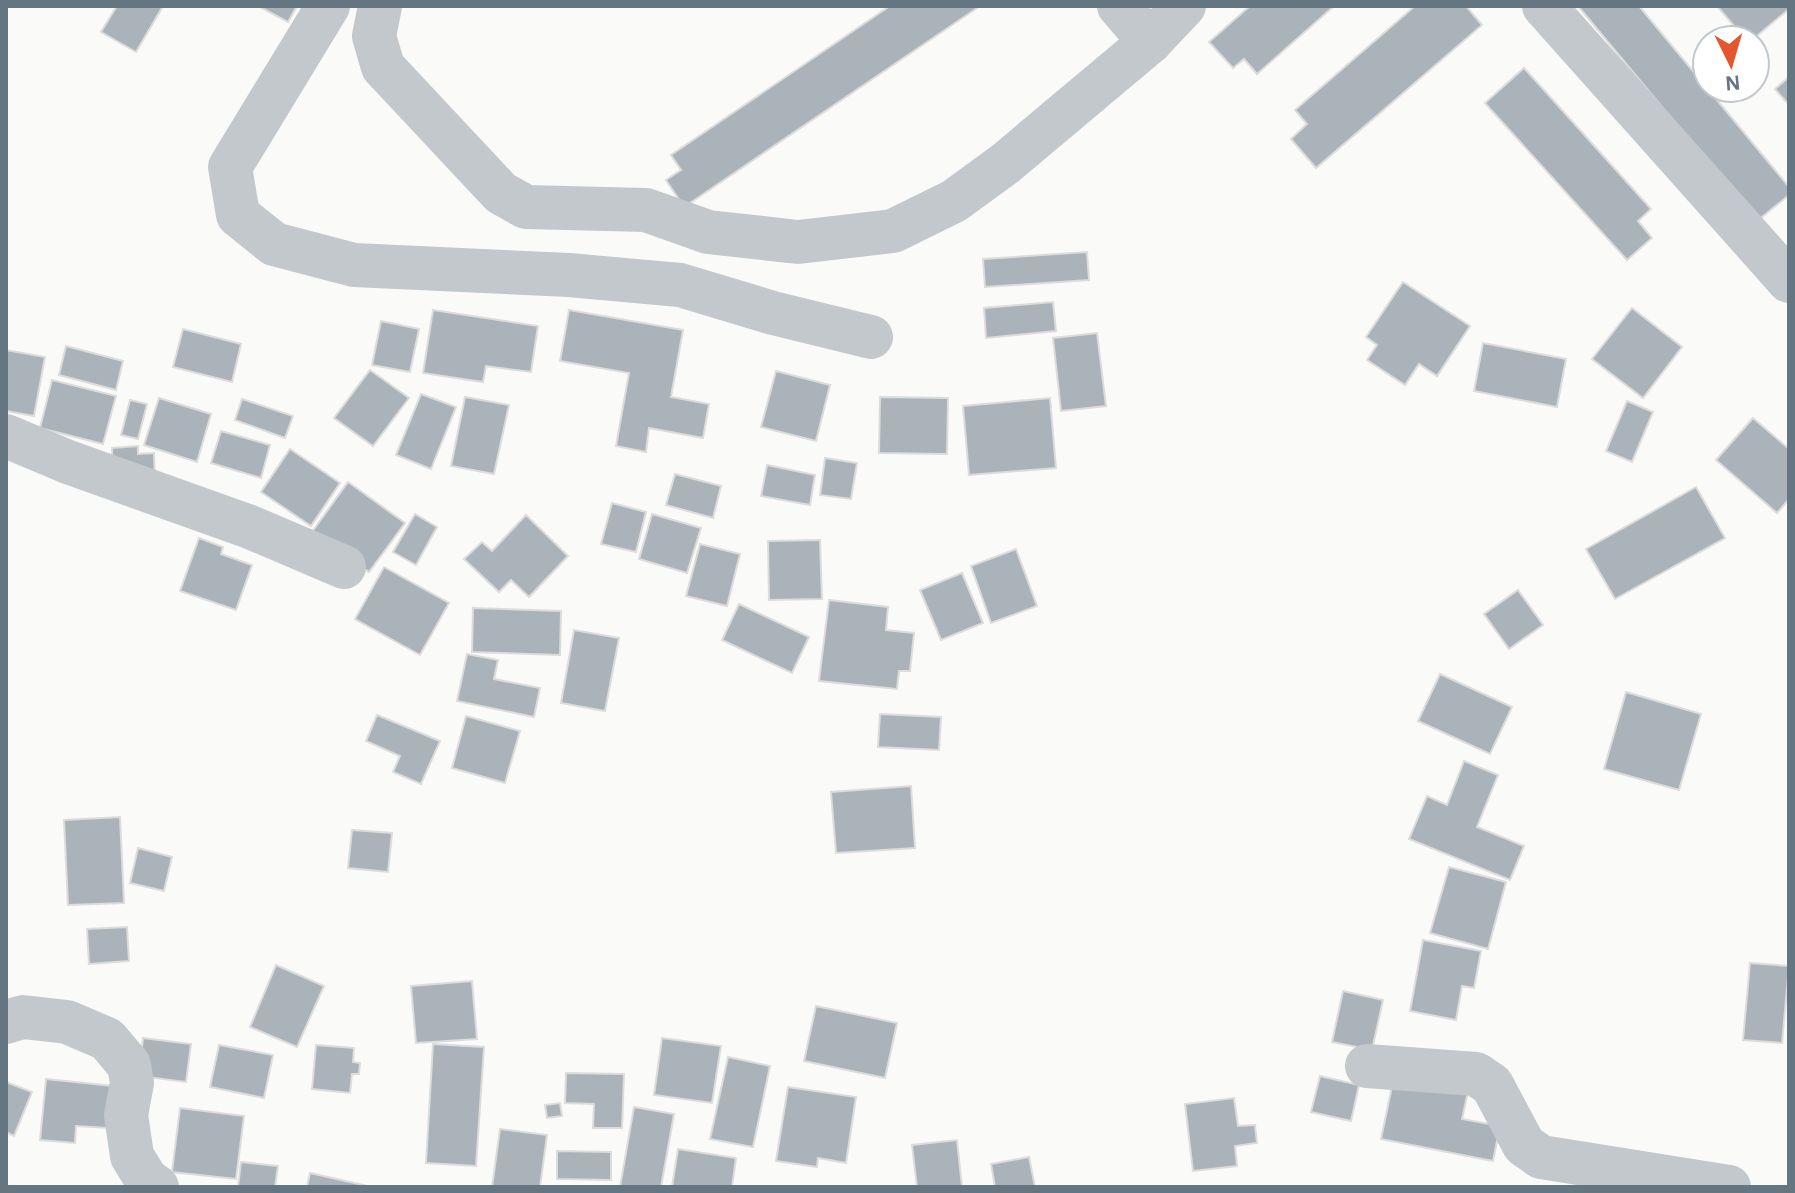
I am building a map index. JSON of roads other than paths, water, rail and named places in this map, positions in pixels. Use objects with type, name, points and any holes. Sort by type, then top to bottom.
[{"type":"street","points":[[328,6],[230,167],[238,215],[274,244],[354,265],[569,275],[680,285],[773,313],[871,337]]},
{"type":"street","points":[[380,6],[374,36],[383,67],[501,193],[526,207],[646,210],[708,232],[798,242],[893,231],[954,201],[1006,163],[1150,42],[1184,6]]},
{"type":"street","points":[[1119,6],[1150,42]]},
{"type":"street","points":[[1544,6],[1789,281]]},
{"type":"street","points":[[6,436],[68,462],[250,527],[344,567]]},
{"type":"street","points":[[6,1022],[23,1017],[67,1022],[107,1039],[129,1065],[132,1083],[126,1115],[132,1156],[146,1179],[157,1187]]},
{"type":"street","points":[[1367,1066],[1476,1074],[1492,1085],[1524,1145],[1541,1157],[1729,1187]]}]
